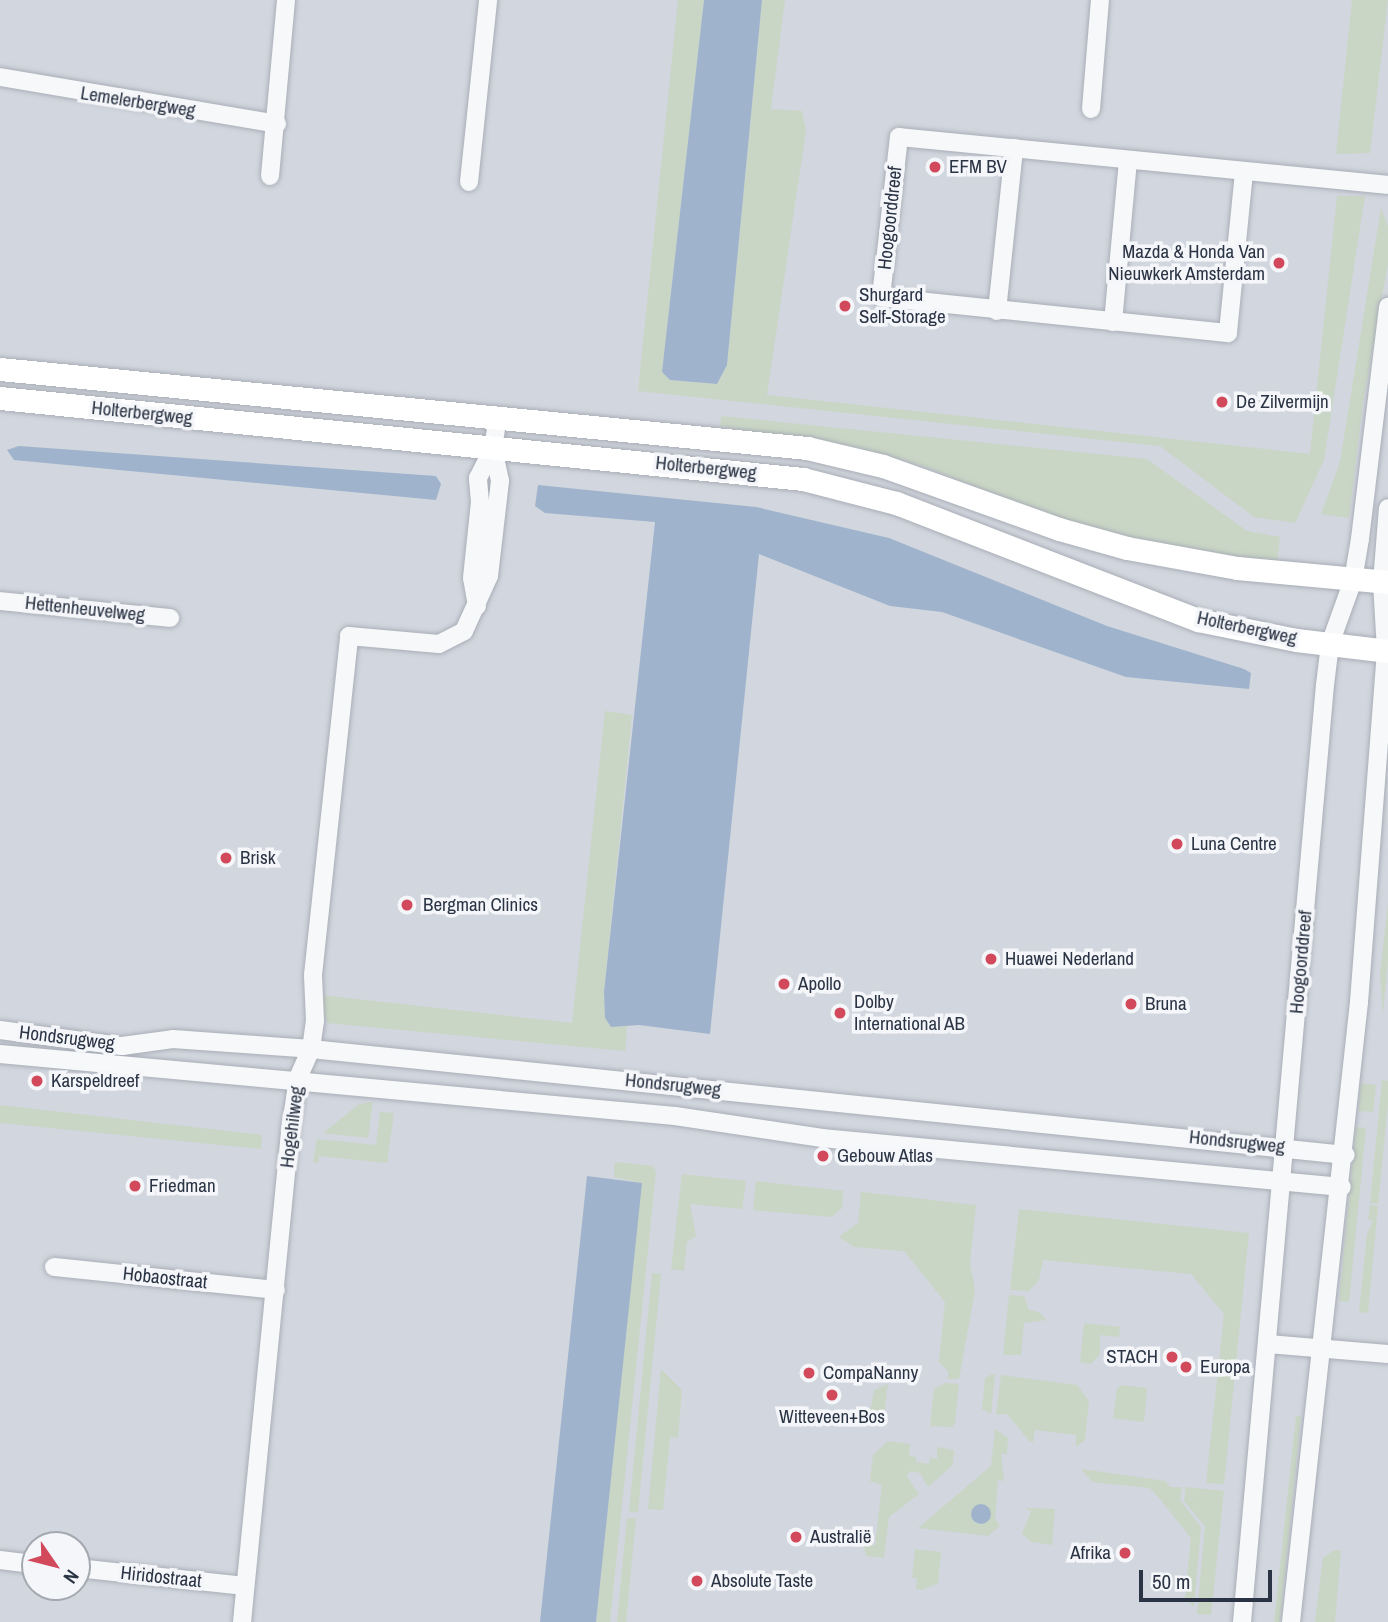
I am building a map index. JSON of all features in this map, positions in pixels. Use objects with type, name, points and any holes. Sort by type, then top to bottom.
[{"type":"main road","name":"Holterbergweg","points":[[0,369],[807,448],[895,469],[1059,529],[1127,548],[1237,568],[1385,582]]},
{"type":"main road","name":"Holterbergweg","points":[[0,398],[736,470],[832,484],[930,516],[1198,620],[1330,644],[1387,650]]},
{"type":"street","points":[[270,176],[277,124],[286,0]]},
{"type":"street","points":[[469,181],[488,0]]},
{"type":"street","points":[[1091,109],[1100,0]]},
{"type":"street","name":"Lemelerbergweg","points":[[0,77],[277,124]]},
{"type":"street","name":"Hoogoorddreef","points":[[1244,172],[1228,333],[881,297],[899,136],[1388,185]]},
{"type":"street","points":[[997,311],[1014,148]]},
{"type":"street","points":[[1113,323],[1128,161]]},
{"type":"street","name":"Hoogoorddreef","points":[[1242,1622],[1287,1147],[1330,644],[1353,580],[1388,307]]},
{"type":"street","points":[[493,448],[498,418]]},
{"type":"street","name":"Hogehilweg","points":[[242,1622],[298,1078],[311,1049],[315,1021],[313,975],[349,636],[439,644],[464,631],[489,576],[500,481],[493,448]]},
{"type":"street","points":[[1291,1622],[1346,1155],[1387,650],[1385,582],[1388,508]]},
{"type":"street","name":"Hettenheuvelweg","points":[[0,601],[170,618]]},
{"type":"street","name":"Hondsrugweg","points":[[0,1030],[122,1046],[173,1039],[311,1049],[1346,1155]]},
{"type":"street","name":"Hondsrugweg","points":[[0,1054],[298,1078],[675,1116],[822,1138],[1342,1187]]},
{"type":"street","name":"Hobaostraat","points":[[54,1267],[276,1290]]},
{"type":"street","points":[[1268,1344],[1388,1354]]},
{"type":"street","points":[[0,1560],[21,1562]]},
{"type":"street","name":"Hiridostraat","points":[[91,1570],[244,1586]]},
{"type":"shaded area","points":[[0,0],[1388,0],[1388,1622],[0,1622]]},
{"type":"green space","points":[[678,0],[704,0],[662,372],[670,380],[717,384],[727,365],[762,0],[785,0],[771,109],[802,111],[806,130],[767,395],[1310,454],[1337,196],[1365,196],[1324,460],[1295,523],[1254,517],[1160,446],[638,391]]},
{"type":"green space","points":[[1352,0],[1388,0],[1370,153],[1336,154]]},
{"type":"green space","points":[[1381,208],[1388,226],[1388,264],[1363,402],[1349,518],[1321,514],[1340,462]]},
{"type":"green space","points":[[721,416],[1147,459],[1247,531],[1280,537],[1277,562],[1160,546],[1080,528],[923,466],[863,449],[720,426]]},
{"type":"green space","points":[[605,711],[632,715],[604,992],[605,1018],[611,1027],[627,1026],[625,1051],[327,1023],[320,995],[572,1023]]},
{"type":"green space","points":[[1388,904],[1388,961],[1383,1014],[1380,974]]},
{"type":"green space","points":[[1382,1080],[1388,1081],[1388,1104],[1378,1204],[1370,1203]]},
{"type":"green space","points":[[1361,1083],[1376,1085],[1373,1112],[1358,1111]]},
{"type":"green space","points":[[373,1102],[368,1138],[323,1133],[359,1104]]},
{"type":"green space","points":[[0,1105],[262,1135],[261,1149],[0,1123]]},
{"type":"green space","points":[[380,1112],[394,1113],[387,1163],[319,1156],[318,1163],[313,1163],[317,1139],[376,1145]]},
{"type":"green space","points":[[1356,1127],[1366,1128],[1349,1302],[1339,1301]]},
{"type":"green space","points":[[615,1162],[653,1166],[656,1172],[610,1622],[596,1622],[641,1183],[614,1177]]},
{"type":"green space","points":[[682,1174],[746,1181],[742,1209],[690,1204],[696,1236],[687,1242],[684,1271],[671,1269]]},
{"type":"green space","points":[[756,1181],[843,1191],[842,1208],[832,1217],[753,1210]]},
{"type":"green space","points":[[861,1192],[976,1205],[970,1263],[975,1290],[959,1379],[948,1379],[948,1371],[939,1362],[945,1302],[904,1251],[854,1247],[839,1237],[858,1223]]},
{"type":"green space","points":[[1370,1205],[1378,1206],[1368,1313],[1359,1312],[1367,1234],[1373,1221],[1368,1219]]},
{"type":"green space","points":[[1019,1209],[1249,1233],[1224,1484],[1206,1483],[1224,1314],[1191,1274],[1043,1260],[1039,1280],[1029,1291],[1010,1290]]},
{"type":"green space","points":[[652,1273],[661,1274],[638,1512],[629,1512]]},
{"type":"green space","points":[[1009,1295],[1024,1296],[1029,1310],[1039,1312],[1046,1320],[1024,1323],[1021,1355],[1003,1355]]},
{"type":"green space","points":[[1084,1323],[1120,1327],[1119,1337],[1100,1335],[1100,1354],[1091,1364],[1080,1362]]},
{"type":"green space","points":[[661,1369],[682,1390],[678,1438],[670,1437],[663,1510],[648,1509]]},
{"type":"green space","points":[[995,1373],[991,1414],[982,1409],[985,1378]]},
{"type":"green space","points":[[1001,1375],[1077,1385],[1089,1401],[1085,1440],[1076,1447],[1076,1435],[1035,1430],[1033,1442],[1030,1442],[1007,1414],[996,1415]]},
{"type":"green space","points":[[945,1383],[959,1384],[955,1423],[952,1427],[930,1426],[934,1389]]},
{"type":"green space","points":[[888,1384],[883,1422],[870,1412],[874,1390]]},
{"type":"green space","points":[[1122,1385],[1147,1388],[1144,1422],[1113,1418],[1117,1388]]},
{"type":"green space","points":[[1296,1416],[1301,1416],[1280,1622],[1274,1622]]},
{"type":"green space","points":[[995,1429],[1008,1438],[1007,1454],[1001,1454],[1004,1481],[998,1480],[995,1519],[1000,1526],[988,1536],[918,1528],[991,1466]]},
{"type":"green space","points":[[888,1441],[910,1444],[909,1456],[916,1457],[916,1462],[929,1464],[930,1458],[937,1459],[937,1447],[954,1450],[953,1465],[928,1487],[920,1473],[910,1471],[907,1477],[919,1494],[889,1517],[884,1558],[866,1556],[864,1545],[875,1545],[882,1485],[870,1481],[873,1455]]},
{"type":"green space","points":[[1081,1469],[1165,1481],[1170,1487],[1182,1487],[1180,1500],[1201,1527],[1194,1607],[1185,1598],[1191,1538],[1159,1498],[1150,1488],[1092,1482]]},
{"type":"green space","points":[[1186,1487],[1224,1491],[1211,1615],[1197,1614],[1205,1526],[1184,1501]]},
{"type":"green space","points":[[1025,1508],[1055,1509],[1052,1545],[1032,1542],[1022,1534],[1031,1511]]},
{"type":"green space","points":[[627,1518],[636,1518],[626,1622],[617,1622]]},
{"type":"green space","points":[[915,1549],[941,1552],[938,1583],[923,1590],[916,1589],[917,1578],[912,1578]]},
{"type":"green space","points":[[1334,1550],[1341,1550],[1335,1622],[1315,1622],[1323,1558]]},
{"type":"water","points":[[704,0],[762,0],[727,365],[717,384],[670,380],[662,372]]},
{"type":"water","points":[[19,446],[436,476],[441,484],[436,500],[14,460],[7,450]]},
{"type":"water","points":[[538,485],[756,507],[889,538],[1107,626],[1244,669],[1251,673],[1249,689],[1126,677],[942,612],[890,606],[759,554],[710,1034],[639,1025],[611,1027],[605,1018],[604,992],[655,522],[545,513],[535,506]]},
{"type":"water","points":[[587,1176],[642,1183],[596,1622],[540,1622]]},
{"type":"water","points":[[981,1504],[988,1507],[991,1514],[988,1521],[981,1524],[974,1521],[971,1514],[974,1507]]},
{"type":"place","name":"EFM BV","points":[[935,167]]},
{"type":"place","name":"Mazda & Honda Van Nieuwkerk Amsterdam","points":[[1279,263]]},
{"type":"place","name":"Shurgard Self-Storage","points":[[845,306]]},
{"type":"place","name":"De Zilvermijn","points":[[1222,402]]},
{"type":"place","name":"Luna Centre","points":[[1177,844]]},
{"type":"place","name":"Brisk","points":[[226,858]]},
{"type":"place","name":"Bergman Clinics","points":[[407,905]]},
{"type":"place","name":"Huawei Nederland","points":[[991,959]]},
{"type":"place","name":"Apollo","points":[[784,984]]},
{"type":"place","name":"Bruna","points":[[1131,1004]]},
{"type":"place","name":"Dolby International AB","points":[[840,1013]]},
{"type":"place","name":"Karspeldreef","points":[[37,1081]]},
{"type":"place","name":"Gebouw Atlas","points":[[823,1156]]},
{"type":"place","name":"Friedman","points":[[135,1186]]},
{"type":"place","name":"STACH","points":[[1172,1357]]},
{"type":"place","name":"Europa","points":[[1186,1367]]},
{"type":"place","name":"CompaNanny","points":[[809,1373]]},
{"type":"place","name":"Witteveen+Bos","points":[[832,1395]]},
{"type":"place","name":"Australië","points":[[796,1537]]},
{"type":"place","name":"Afrika","points":[[1125,1553]]},
{"type":"place","name":"Absolute Taste","points":[[697,1581]]}]
